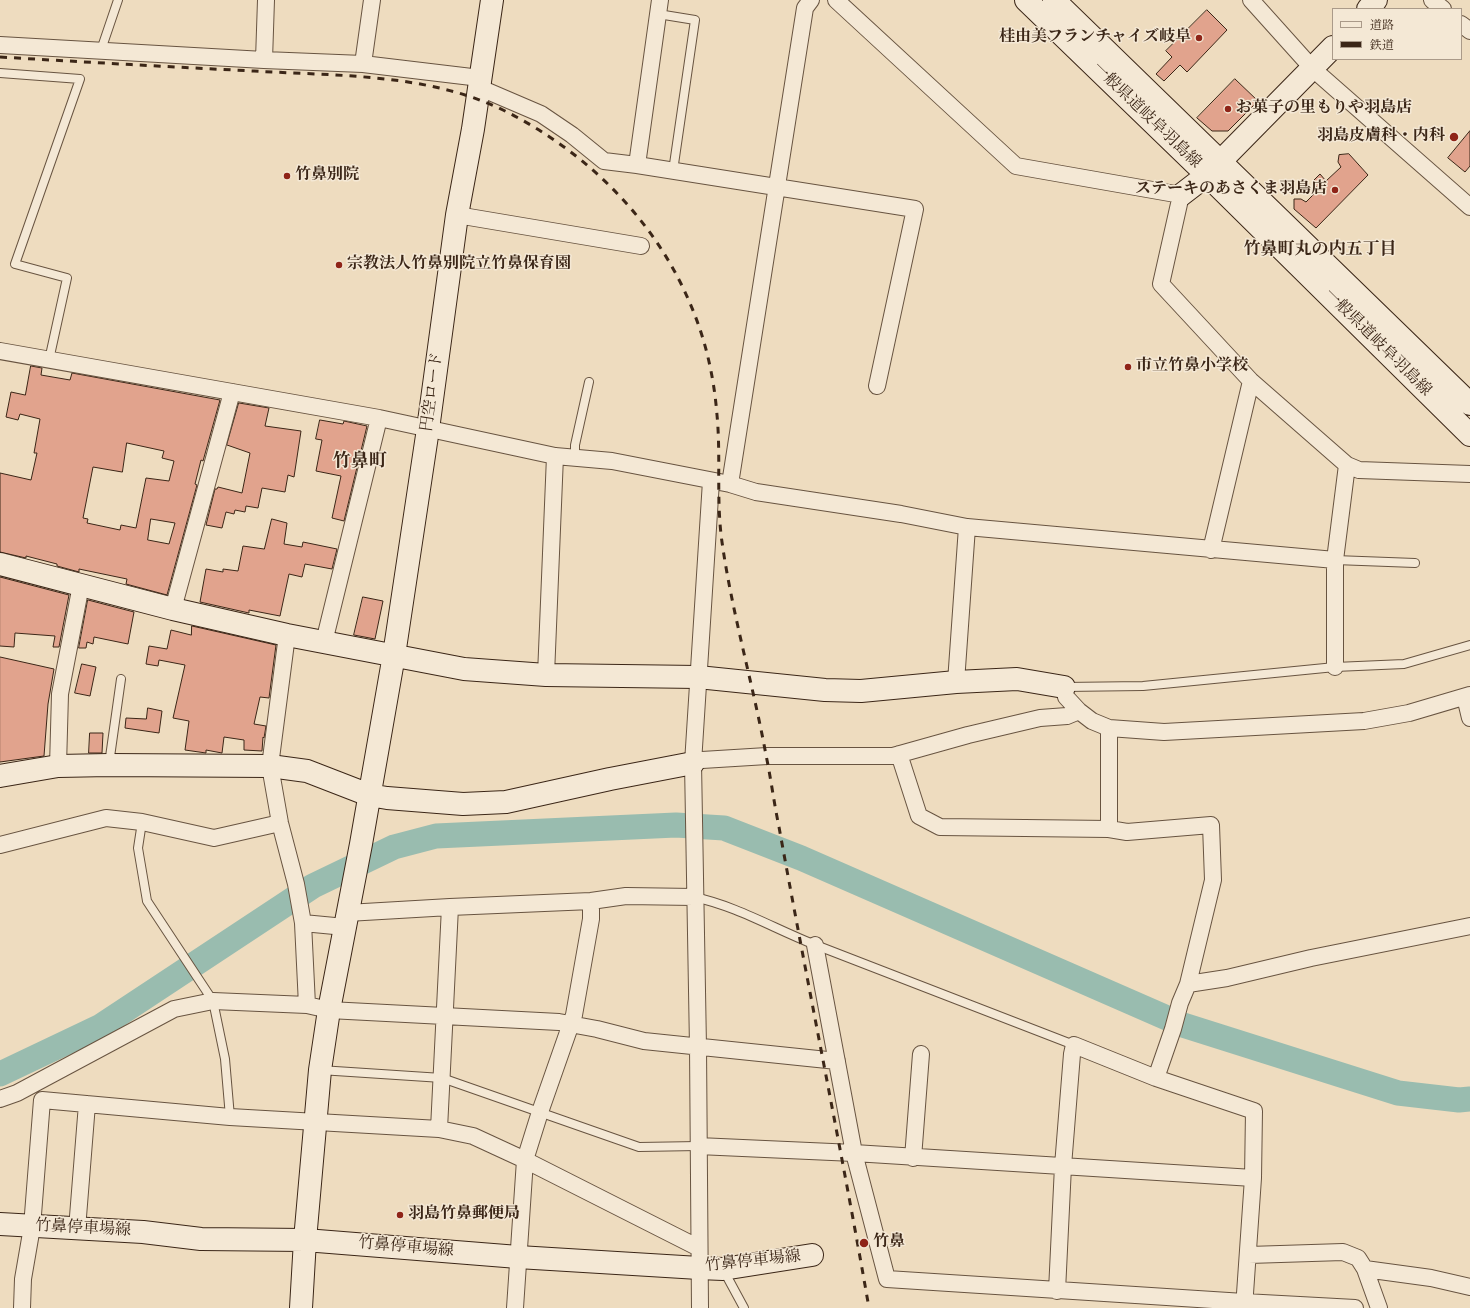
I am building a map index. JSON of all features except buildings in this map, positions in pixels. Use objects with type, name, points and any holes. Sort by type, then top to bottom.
[{"type":"street","points":[[264,60],[266,0]]},
{"type":"street","points":[[363,64],[372,0]]},
{"type":"street","name":"円空ロード","points":[[301,1308],[304,1240],[320,1070],[329,1010],[394,655],[428,429],[457,215],[473,129],[492,0]]},
{"type":"street","points":[[836,0],[1016,166],[1181,195]]},
{"type":"street","name":"一般県道岐阜羽島線","points":[[1026,0],[1214,168],[1470,404]]},
{"type":"street","name":"一般県道岐阜羽島線","points":[[1054,0],[1470,435]]},
{"type":"street","points":[[1251,0],[1313,69],[1470,207]]},
{"type":"street","points":[[1369,8],[1376,0]]},
{"type":"street","points":[[1432,0],[1442,8]]},
{"type":"street","points":[[730,484],[805,3]]},
{"type":"street","points":[[637,165],[660,7]]},
{"type":"street","points":[[1462,25],[1470,32]]},
{"type":"street","points":[[0,44],[264,60],[363,64],[479,83],[541,114],[572,135],[604,161],[915,209],[877,386]]},
{"type":"street","points":[[1332,48],[1214,168],[1181,195],[1161,284],[1251,381],[1347,465],[1359,470],[1470,474]]},
{"type":"street","points":[[457,215],[641,246]]},
{"type":"street","points":[[0,351],[379,418],[555,456],[612,461],[730,484],[756,492],[901,514],[967,527],[1335,560]]},
{"type":"street","points":[[1211,550],[1251,381]]},
{"type":"street","points":[[173,609],[232,392]]},
{"type":"street","points":[[324,642],[379,418]]},
{"type":"street","points":[[546,675],[555,456]]},
{"type":"street","points":[[1335,668],[1335,560],[1347,465]]},
{"type":"street","points":[[700,1308],[698,1047],[694,897],[693,763],[711,481]]},
{"type":"street","points":[[956,682],[967,527]]},
{"type":"street","points":[[0,564],[173,609],[287,635],[464,669],[546,675],[698,677],[826,690],[861,691],[956,682],[1017,679],[1064,687],[1066,697],[1079,711],[1092,720],[1109,728],[1164,732],[1364,721],[1408,713],[1467,696],[1470,718]]},
{"type":"street","points":[[58,766],[60,694],[81,585]]},
{"type":"street","points":[[287,635],[270,766],[280,823],[296,884],[302,916],[306,1005]]},
{"type":"street","points":[[0,776],[58,766],[270,766],[307,771],[369,795],[388,798],[463,804],[506,802],[702,760],[767,756],[893,756],[1033,719],[1067,716],[1079,711]]},
{"type":"street","points":[[1109,728],[1109,829]]},
{"type":"street","points":[[899,754],[919,816],[940,827],[1109,829],[1127,832],[1211,825],[1213,880],[1188,984],[1180,1003],[1173,1029],[1156,1078]]},
{"type":"street","points":[[0,845],[106,818],[142,822],[214,838],[280,823]]},
{"type":"street","points":[[302,916],[346,920],[450,907],[591,901],[626,896],[694,897]]},
{"type":"street","points":[[514,1308],[525,1160],[570,1023],[574,1015],[591,919],[591,901]]},
{"type":"street","points":[[439,1129],[450,907]]},
{"type":"street","points":[[1188,984],[1227,978],[1311,958],[1470,926]]},
{"type":"street","points":[[816,945],[854,1153],[887,1279],[1244,1305],[1355,1308]]},
{"type":"street","points":[[0,1100],[17,1093],[174,1009],[214,1001],[306,1005],[329,1010],[570,1023],[644,1042],[837,1061]]},
{"type":"street","points":[[1057,1291],[1063,1166],[1074,1045],[1156,1078],[1254,1111],[1253,1178],[1244,1305]]},
{"type":"street","points":[[913,1158],[921,1054]]},
{"type":"street","points":[[17,1093],[42,1100],[230,1117],[439,1129],[473,1136],[525,1160],[699,1258]]},
{"type":"street","points":[[22,1308],[23,1278],[32,1227],[42,1100]]},
{"type":"street","points":[[77,1229],[87,1104]]},
{"type":"street","points":[[698,1146],[854,1153],[913,1158],[1253,1178]]},
{"type":"street","name":"竹鼻停車場線","points":[[0,1224],[142,1232],[202,1239],[304,1240],[518,1257],[699,1258],[723,1268],[812,1256]]},
{"type":"street","points":[[1248,1255],[1343,1252],[1358,1258],[1366,1269],[1379,1308]]},
{"type":"street","points":[[1366,1269],[1431,1278],[1470,1287]]},
{"type":"lane","points":[[101,50],[118,0]]},
{"type":"lane","points":[[660,7],[695,20],[673,171]]},
{"type":"lane","points":[[0,73],[80,79],[15,264],[68,278],[49,360]]},
{"type":"lane","points":[[576,458],[575,445],[589,382]]},
{"type":"lane","points":[[1335,560],[1415,563]]},
{"type":"lane","points":[[1064,687],[1143,686],[1335,668],[1404,664],[1470,645]]},
{"type":"lane","points":[[109,765],[121,679]]},
{"type":"lane","points":[[142,822],[138,848],[147,902],[214,1001],[225,1059],[230,1117]]},
{"type":"lane","points":[[694,897],[715,901],[816,945],[1074,1045]]},
{"type":"lane","points":[[320,1070],[442,1078],[639,1147],[698,1146]]},
{"type":"lane","points":[[723,1268],[744,1308]]},
{"type":"waterway","points":[[0,1074],[101,1026],[313,886],[394,847],[436,836],[676,825],[724,828],[801,858],[1183,1025],[1398,1093],[1459,1100],[1470,1099]]},
{"type":"railway","points":[[0,57],[381,78],[444,89],[474,98],[503,110],[533,126],[561,145],[588,166],[613,189],[636,214],[656,241],[674,270],[695,315],[711,371],[716,400],[719,447],[720,526],[726,569],[768,764],[869,1308]]},
{"type":"place","name":"桂由美フランチャイズ岐阜","points":[[1199,38]]},
{"type":"place","name":"お菓子の里もりや羽島店","points":[[1228,109]]},
{"type":"place","name":"羽島皮膚科・内科","points":[[1454,137]]},
{"type":"place","name":"竹鼻別院","points":[[287,176]]},
{"type":"place","name":"ステーキのあさくま羽島店","points":[[1335,190]]},
{"type":"place","name":"宗教法人竹鼻別院立竹鼻保育園","points":[[339,265]]},
{"type":"place","name":"市立竹鼻小学校","points":[[1128,367]]},
{"type":"place","name":"羽島竹鼻郵便局","points":[[400,1215]]},
{"type":"place","name":"竹鼻","points":[[864,1243]]},
{"type":"district","name":"竹鼻町丸の内五丁目","points":[[1320,251]]},
{"type":"district","name":"竹鼻町","points":[[360,462]]}]
